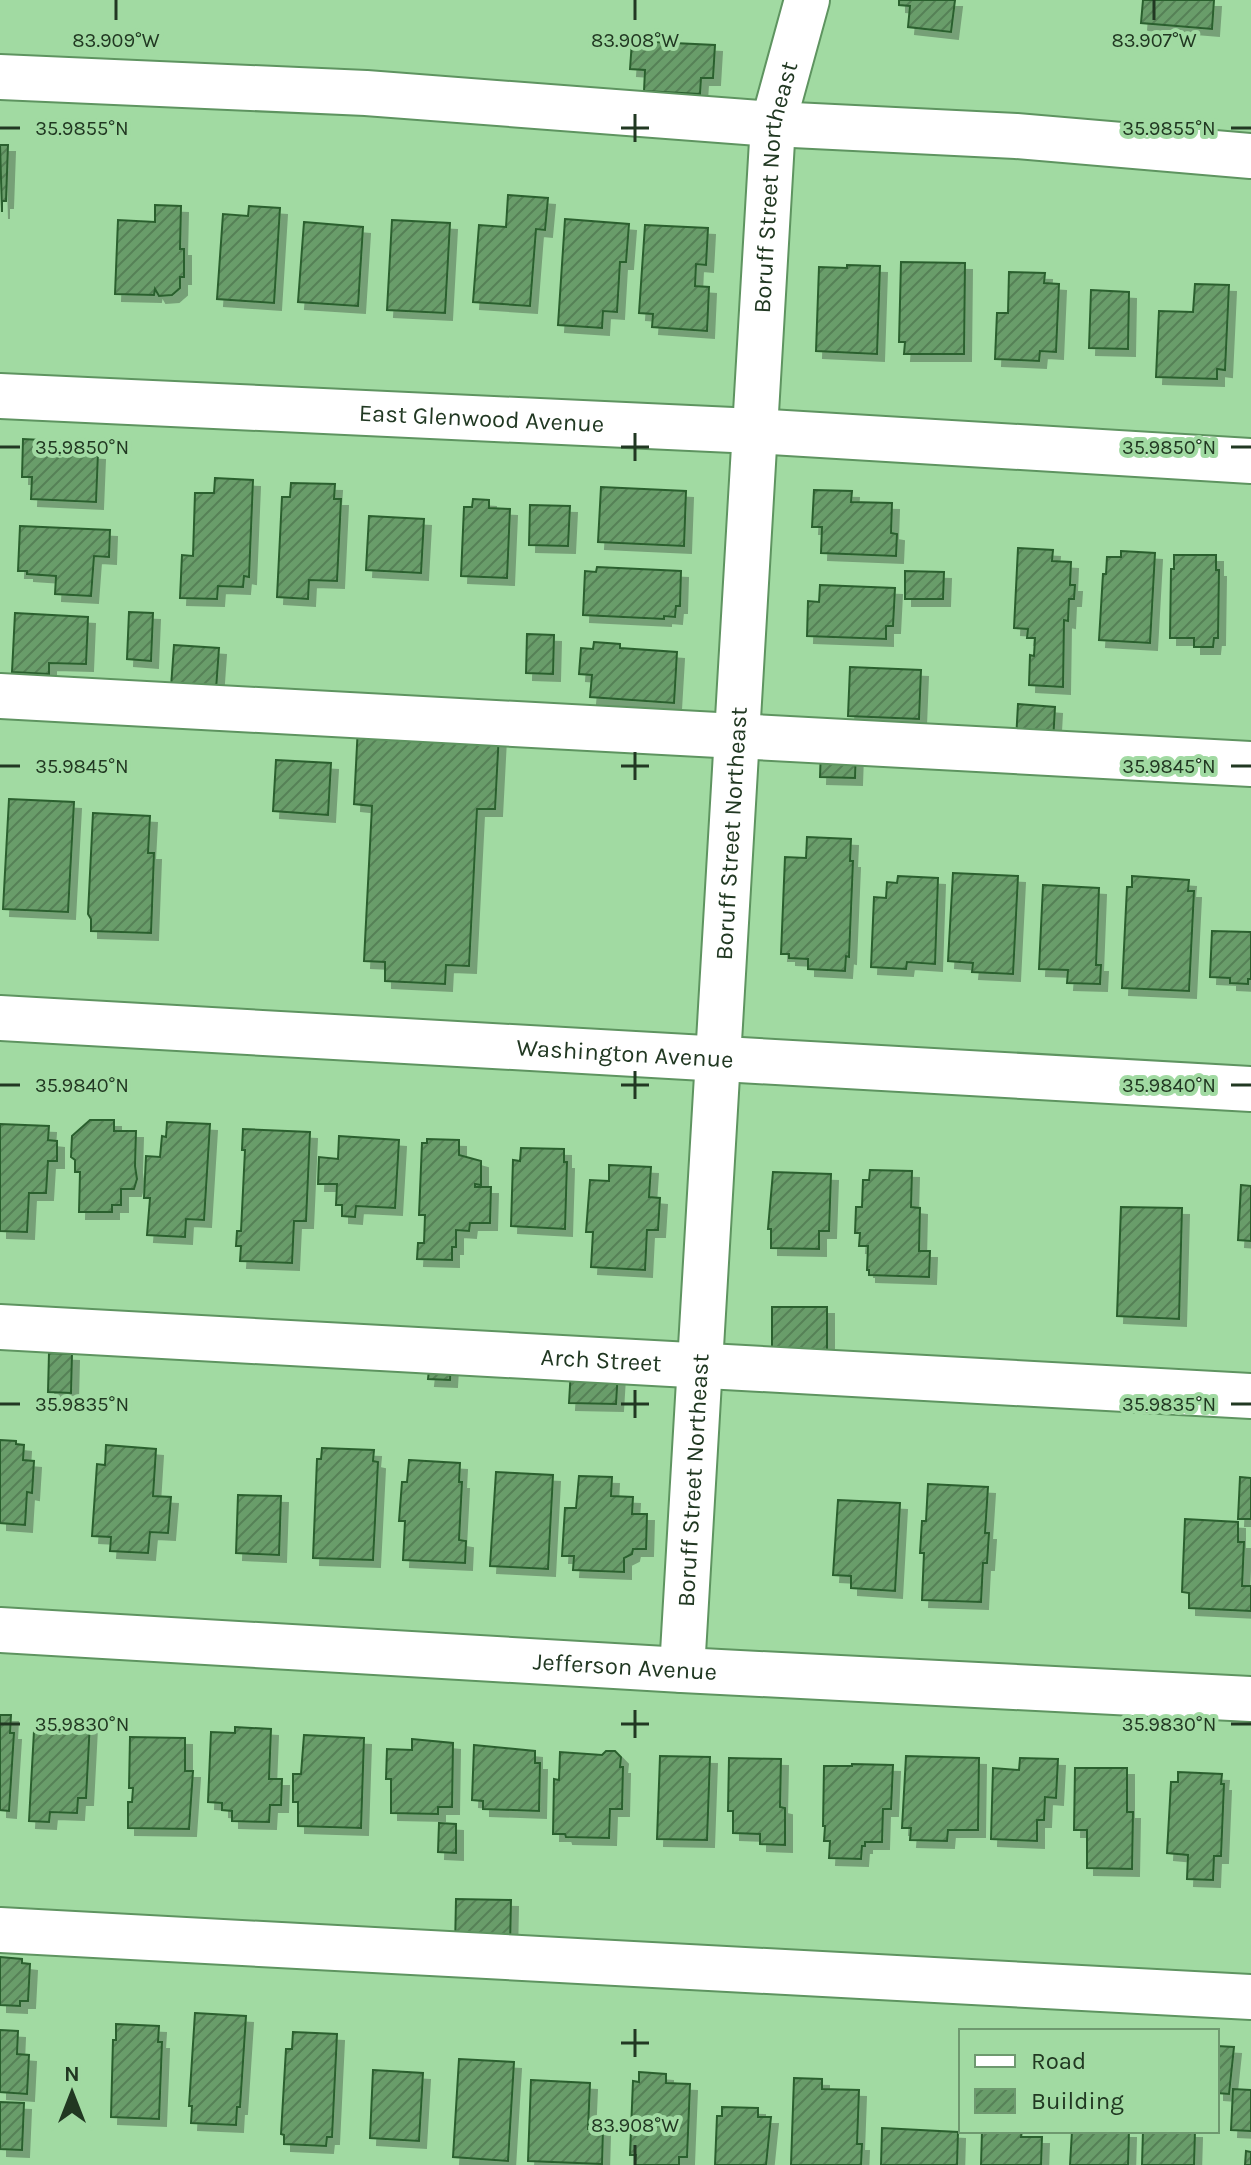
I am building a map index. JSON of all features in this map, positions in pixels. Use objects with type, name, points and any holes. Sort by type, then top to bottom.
[{"type":"street","name":"Boruff Street Northeast","points":[[682,1670],[773,124],[807,0]]},
{"type":"street","points":[[0,77],[366,93],[773,124],[1016,136],[1251,156]]},
{"type":"street","name":"East Glenwood Avenue","points":[[0,396],[754,431],[1251,461]]},
{"type":"street","points":[[0,696],[1251,764]]},
{"type":"street","name":"Washington Avenue","points":[[0,1018],[1251,1089]]},
{"type":"street","name":"Arch Street","points":[[0,1327],[1251,1396]]},
{"type":"street","name":"Jefferson Avenue","points":[[0,1630],[1251,1699]]},
{"type":"street","points":[[0,1930],[1251,1997]]},
{"type":"building","points":[[899,0],[955,0],[951,32],[908,27],[910,6],[899,5]]},
{"type":"building","points":[[1143,0],[1214,0],[1212,29],[1141,23]]},
{"type":"building","points":[[632,41],[715,45],[713,78],[701,78],[700,94],[644,91],[645,70],[630,69]]},
{"type":"building","points":[[0,145],[8,145],[6,201],[2,201],[2,212]]},
{"type":"building","points":[[508,195],[548,198],[545,230],[536,229],[530,306],[473,302],[479,225],[506,227]]},
{"type":"building","points":[[155,205],[181,206],[180,249],[184,249],[184,277],[180,277],[180,288],[172,295],[159,296],[155,289],[154,295],[115,294],[118,220],[155,222]]},
{"type":"building","points":[[249,206],[280,208],[274,303],[217,299],[223,214],[248,216]]},
{"type":"building","points":[[565,219],[629,224],[626,262],[620,262],[617,312],[603,311],[602,328],[558,325]]},
{"type":"building","points":[[392,220],[450,223],[445,313],[387,310]]},
{"type":"building","points":[[304,222],[363,227],[358,306],[298,302]]},
{"type":"building","points":[[645,225],[708,228],[706,265],[696,264],[695,286],[709,287],[707,331],[652,327],[653,314],[639,313]]},
{"type":"building","points":[[901,262],[965,263],[964,354],[904,354],[905,342],[899,342]]},
{"type":"building","points":[[847,265],[880,266],[877,354],[816,351],[819,267],[847,268]]},
{"type":"building","points":[[1009,272],[1045,273],[1044,283],[1059,284],[1056,352],[1040,351],[1039,361],[995,359],[997,313],[1008,313]]},
{"type":"building","points":[[1195,284],[1229,285],[1225,370],[1217,369],[1217,379],[1156,377],[1159,311],[1193,312]]},
{"type":"building","points":[[1091,290],[1129,292],[1128,349],[1089,348]]},
{"type":"building","points":[[23,439],[60,441],[60,451],[98,453],[96,502],[31,499],[32,477],[22,477]]},
{"type":"building","points":[[215,478],[253,480],[249,577],[244,576],[243,587],[218,586],[217,599],[180,598],[182,555],[193,556],[195,493],[214,493]]},
{"type":"building","points":[[291,483],[335,484],[334,499],[341,499],[337,581],[309,580],[308,599],[277,597],[282,497],[290,497]]},
{"type":"building","points":[[601,487],[686,491],[684,546],[598,542]]},
{"type":"building","points":[[814,490],[852,491],[851,502],[892,503],[891,533],[897,534],[896,556],[821,553],[822,527],[812,527]]},
{"type":"building","points":[[473,499],[489,500],[489,508],[510,509],[507,578],[461,576],[464,507],[472,507]]},
{"type":"building","points":[[530,505],[570,506],[568,546],[529,545]]},
{"type":"building","points":[[369,516],[424,519],[421,573],[366,570]]},
{"type":"building","points":[[20,526],[110,530],[109,557],[94,556],[91,596],[55,594],[56,576],[18,571]]},
{"type":"building","points":[[1018,548],[1053,550],[1052,561],[1071,562],[1070,585],[1075,585],[1074,599],[1069,599],[1068,621],[1064,620],[1063,687],[1029,685],[1030,655],[1034,656],[1035,638],[1027,638],[1028,629],[1014,628]]},
{"type":"building","points":[[1121,551],[1155,553],[1150,643],[1099,640],[1107,557],[1121,557]]},
{"type":"building","points":[[1174,555],[1216,555],[1216,570],[1219,570],[1218,638],[1214,638],[1213,647],[1194,647],[1194,638],[1170,638]]},
{"type":"building","points":[[597,567],[681,571],[680,606],[676,606],[675,617],[583,615],[585,571],[596,572]]},
{"type":"building","points":[[905,571],[944,572],[943,599],[905,599]]},
{"type":"building","points":[[820,585],[895,588],[893,626],[886,626],[886,639],[807,636],[808,601],[819,602]]},
{"type":"building","points":[[129,612],[153,613],[151,661],[127,659]]},
{"type":"building","points":[[15,613],[88,617],[86,664],[49,663],[49,674],[12,672]]},
{"type":"building","points":[[527,634],[554,635],[553,674],[526,673]]},
{"type":"building","points":[[594,642],[620,644],[620,648],[677,652],[674,703],[590,697],[592,675],[579,674],[581,648],[593,649]]},
{"type":"building","points":[[174,645],[219,648],[216,690],[171,687]]},
{"type":"building","points":[[850,667],[921,670],[919,719],[848,716]]},
{"type":"building","points":[[1018,704],[1055,707],[1053,742],[1016,740]]},
{"type":"building","points":[[358,726],[499,733],[495,809],[477,809],[469,966],[446,965],[445,984],[385,981],[385,962],[364,961],[372,806],[354,804]]},
{"type":"building","points":[[821,748],[856,749],[855,778],[820,777]]},
{"type":"building","points":[[276,760],[331,763],[328,815],[273,811]]},
{"type":"building","points":[[9,799],[74,802],[68,912],[3,909]]},
{"type":"building","points":[[93,813],[150,816],[148,853],[154,853],[151,933],[91,931],[88,914]]},
{"type":"building","points":[[807,837],[851,839],[849,957],[846,956],[845,971],[808,969],[808,959],[789,958],[789,954],[781,954],[785,857],[806,858]]},
{"type":"building","points":[[953,873],[1018,876],[1013,974],[972,972],[973,963],[948,961]]},
{"type":"building","points":[[898,876],[938,878],[935,964],[907,962],[906,969],[871,967],[874,897],[886,898],[887,882],[897,883]]},
{"type":"building","points":[[1132,876],[1189,880],[1188,891],[1194,891],[1189,991],[1122,988],[1127,887],[1132,887]]},
{"type":"building","points":[[1043,885],[1099,888],[1096,965],[1101,965],[1100,984],[1067,983],[1068,970],[1039,969]]},
{"type":"building","points":[[1212,931],[1251,932],[1251,979],[1248,979],[1248,984],[1230,983],[1230,978],[1210,977]]},
{"type":"building","points":[[90,1120],[114,1120],[114,1131],[136,1131],[137,1179],[134,1189],[121,1189],[121,1205],[112,1205],[112,1212],[79,1212],[80,1172],[75,1172],[75,1160],[71,1157],[72,1136]]},
{"type":"building","points":[[167,1122],[210,1124],[204,1220],[186,1219],[185,1237],[147,1235],[150,1198],[144,1198],[146,1156],[160,1157]]},
{"type":"building","points":[[0,1124],[49,1126],[48,1140],[57,1141],[57,1161],[48,1161],[46,1193],[29,1193],[27,1232],[0,1231]]},
{"type":"building","points":[[243,1129],[310,1132],[306,1221],[294,1221],[292,1263],[240,1261],[241,1246],[236,1246],[237,1231],[241,1231],[245,1150],[242,1150]]},
{"type":"building","points":[[339,1136],[399,1140],[395,1208],[356,1206],[355,1217],[342,1216],[342,1205],[336,1205],[337,1184],[318,1184],[319,1157],[338,1159]]},
{"type":"building","points":[[427,1139],[459,1140],[459,1155],[481,1161],[481,1185],[475,1184],[475,1187],[491,1187],[490,1223],[470,1223],[469,1231],[456,1230],[452,1260],[417,1259],[418,1243],[424,1243],[425,1215],[419,1215],[422,1143],[427,1143]]},
{"type":"building","points":[[521,1148],[564,1149],[564,1162],[567,1162],[565,1229],[511,1226],[513,1160],[520,1161]]},
{"type":"building","points":[[609,1165],[651,1167],[649,1197],[660,1198],[658,1230],[647,1230],[645,1270],[591,1267],[593,1232],[586,1232],[590,1180],[609,1181]]},
{"type":"building","points":[[870,1170],[912,1171],[911,1207],[920,1208],[919,1251],[930,1251],[929,1277],[869,1275],[868,1246],[859,1246],[860,1233],[855,1233],[856,1207],[862,1207],[863,1180],[869,1180]]},
{"type":"building","points":[[773,1172],[831,1174],[829,1231],[819,1231],[819,1249],[771,1248],[771,1229],[768,1229]]},
{"type":"building","points":[[1241,1185],[1251,1186],[1251,1241],[1238,1240]]},
{"type":"building","points":[[1121,1207],[1182,1208],[1179,1319],[1117,1316]]},
{"type":"building","points":[[772,1307],[827,1307],[827,1352],[772,1352]]},
{"type":"building","points":[[49,1353],[72,1354],[71,1393],[48,1392]]},
{"type":"building","points":[[430,1361],[451,1363],[450,1380],[428,1379]]},
{"type":"building","points":[[571,1369],[618,1371],[616,1404],[569,1403]]},
{"type":"building","points":[[0,1440],[24,1445],[23,1460],[34,1461],[32,1493],[27,1492],[25,1525],[0,1523]]},
{"type":"building","points":[[106,1445],[156,1449],[153,1496],[171,1497],[168,1533],[150,1532],[148,1553],[110,1551],[111,1537],[92,1536],[97,1464],[105,1465]]},
{"type":"building","points":[[322,1448],[374,1450],[373,1461],[378,1462],[373,1560],[313,1558],[317,1459],[321,1459]]},
{"type":"building","points":[[409,1460],[460,1463],[459,1540],[466,1541],[465,1563],[403,1560],[405,1521],[399,1521],[402,1482],[407,1482]]},
{"type":"building","points":[[496,1472],[553,1475],[548,1569],[490,1566]]},
{"type":"building","points":[[579,1476],[612,1477],[611,1496],[633,1497],[632,1514],[647,1514],[646,1549],[633,1549],[632,1554],[624,1558],[624,1572],[573,1570],[574,1556],[562,1556],[565,1508],[576,1508]]},
{"type":"building","points":[[1240,1477],[1251,1478],[1251,1519],[1238,1519]]},
{"type":"building","points":[[928,1484],[988,1487],[985,1533],[989,1533],[987,1563],[983,1563],[981,1602],[922,1600],[924,1553],[920,1553]]},
{"type":"building","points":[[238,1495],[281,1496],[279,1555],[236,1553]]},
{"type":"building","points":[[838,1500],[900,1503],[895,1591],[851,1588],[851,1576],[833,1575]]},
{"type":"building","points":[[1185,1519],[1238,1522],[1238,1542],[1244,1542],[1242,1586],[1251,1586],[1251,1611],[1189,1608],[1189,1593],[1182,1592]]},
{"type":"building","points":[[0,1715],[11,1715],[10,1733],[14,1733],[9,1811],[0,1810]]},
{"type":"building","points":[[58,1721],[90,1722],[86,1798],[78,1798],[77,1813],[50,1812],[49,1822],[29,1821],[34,1731],[57,1733]]},
{"type":"building","points":[[235,1727],[271,1729],[269,1779],[282,1779],[281,1805],[270,1805],[269,1822],[232,1821],[232,1811],[222,1810],[222,1803],[208,1802],[211,1732],[235,1733]]},
{"type":"building","points":[[304,1735],[364,1738],[361,1828],[298,1826],[298,1802],[293,1802],[293,1774],[301,1774]]},
{"type":"building","points":[[130,1737],[185,1738],[185,1771],[193,1771],[189,1829],[128,1828],[128,1802],[132,1802],[133,1788],[129,1788]]},
{"type":"building","points":[[412,1739],[453,1743],[452,1807],[438,1807],[438,1814],[391,1813],[391,1779],[386,1779],[387,1749],[412,1750]]},
{"type":"building","points":[[474,1745],[535,1751],[535,1763],[540,1763],[539,1811],[483,1809],[483,1801],[472,1800]]},
{"type":"building","points":[[606,1751],[615,1751],[621,1757],[620,1767],[623,1767],[622,1809],[610,1809],[609,1838],[553,1834],[554,1779],[559,1780],[560,1752],[602,1755]]},
{"type":"building","points":[[660,1756],[710,1757],[707,1840],[657,1839]]},
{"type":"building","points":[[906,1756],[979,1758],[978,1830],[948,1830],[947,1841],[910,1840],[911,1828],[902,1828]]},
{"type":"building","points":[[729,1758],[781,1759],[780,1807],[785,1808],[785,1845],[760,1844],[760,1834],[733,1833],[733,1811],[728,1811]]},
{"type":"building","points":[[1020,1758],[1058,1759],[1056,1798],[1045,1797],[1044,1820],[1037,1820],[1037,1841],[991,1839],[993,1768],[1019,1770]]},
{"type":"building","points":[[893,1765],[891,1809],[883,1809],[882,1842],[865,1842],[861,1859],[829,1858],[830,1841],[824,1841],[823,1826],[824,1766]]},
{"type":"building","points":[[1075,1768],[1127,1768],[1127,1812],[1133,1812],[1132,1869],[1087,1868],[1087,1830],[1074,1830]]},
{"type":"building","points":[[1178,1772],[1222,1774],[1221,1856],[1214,1856],[1213,1880],[1187,1879],[1188,1855],[1167,1853],[1171,1782],[1178,1782]]},
{"type":"building","points":[[439,1823],[456,1824],[456,1853],[438,1852]]},
{"type":"building","points":[[456,1899],[511,1900],[510,1949],[455,1947]]},
{"type":"building","points":[[0,1957],[22,1959],[22,1963],[30,1964],[28,2001],[20,2001],[20,2006],[0,2005]]},
{"type":"building","points":[[195,2013],[246,2016],[236,2125],[191,2123],[192,2106],[189,2106]]},
{"type":"building","points":[[116,2024],[159,2026],[158,2042],[162,2042],[159,2119],[111,2117]]},
{"type":"building","points":[[0,2030],[18,2031],[17,2054],[29,2055],[27,2094],[0,2092]]},
{"type":"building","points":[[293,2032],[337,2034],[332,2137],[327,2137],[326,2146],[284,2144],[284,2135],[281,2134],[286,2049],[292,2049]]},
{"type":"building","points":[[1219,2046],[1234,2047],[1229,2094],[1219,2093]]},
{"type":"building","points":[[459,2059],[514,2062],[508,2161],[453,2157]]},
{"type":"building","points":[[373,2070],[423,2073],[419,2141],[370,2138]]},
{"type":"building","points":[[639,2072],[666,2074],[666,2083],[690,2084],[687,2157],[679,2157],[679,2165],[635,2165],[636,2155],[630,2155],[633,2081],[639,2082]]},
{"type":"building","points":[[794,2078],[822,2079],[822,2089],[859,2090],[857,2144],[862,2144],[861,2165],[791,2165]]},
{"type":"building","points":[[531,2080],[590,2083],[588,2129],[603,2129],[602,2164],[528,2161]]},
{"type":"building","points":[[1233,2089],[1251,2090],[1251,2131],[1231,2130]]},
{"type":"building","points":[[0,2102],[24,2103],[22,2150],[0,2149]]},
{"type":"building","points":[[722,2107],[758,2108],[758,2117],[771,2117],[766,2165],[715,2165],[717,2116],[722,2116]]},
{"type":"building","points":[[882,2128],[958,2132],[957,2165],[881,2165]]},
{"type":"building","points":[[982,2133],[1022,2133],[1021,2137],[1042,2137],[1041,2165],[981,2165]]},
{"type":"building","points":[[1072,2133],[1129,2133],[1128,2165],[1070,2165]]},
{"type":"building","points":[[1143,2133],[1195,2133],[1194,2165],[1142,2165]]},
{"type":"building","points":[[1246,2151],[1251,2152],[1251,2165],[1245,2165]]}]
